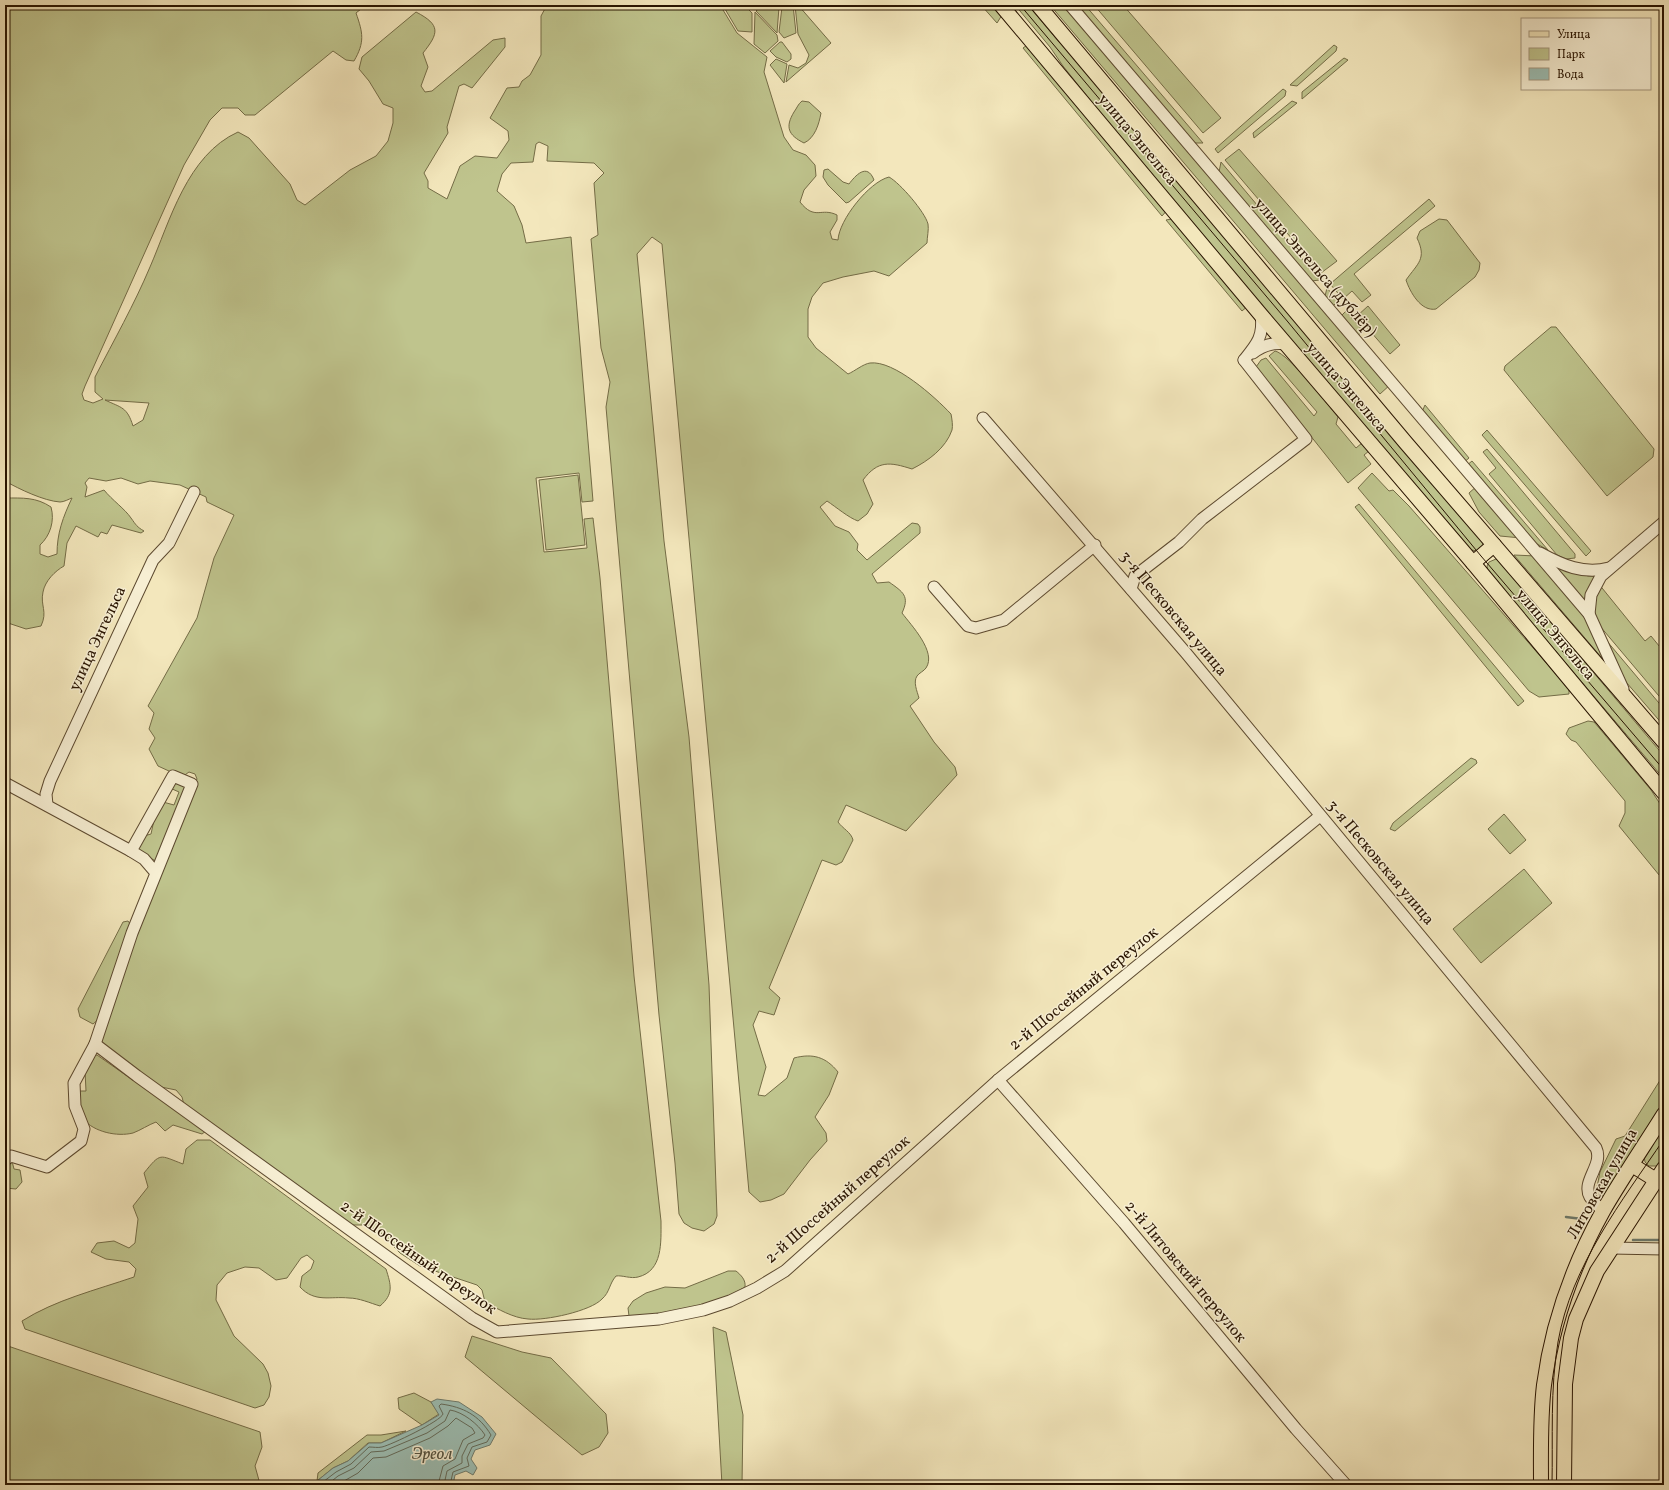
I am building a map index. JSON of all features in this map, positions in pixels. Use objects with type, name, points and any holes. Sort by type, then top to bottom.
[{"type":"main road","name":"улица Энгельса","points":[[1001,5],[1261,315],[1473,563],[1664,793]]},
{"type":"main road","name":"улица Энгельса","points":[[1038,5],[1494,545],[1664,742]]},
{"type":"main road","points":[[1473,563],[1494,545]]},
{"type":"main road","name":"Литовская улица","points":[[1541,1485],[1544,1386],[1550,1347],[1567,1290],[1586,1244],[1603,1211],[1664,1114]]},
{"type":"main road","points":[[1632,1165],[1656,1180]]},
{"type":"main road","points":[[1564,1485],[1565,1384],[1571,1338],[1583,1301],[1597,1271],[1664,1168]]},
{"type":"street","name":"улица Энгельса (дублёр)","points":[[1070,5],[1589,614],[1626,697]]},
{"type":"street","points":[[1244,360],[1260,338],[1262,332],[1261,315]]},
{"type":"street","points":[[1244,360],[1262,347],[1278,343],[1286,344]]},
{"type":"street","points":[[1131,589],[1135,576],[1179,542],[1202,519],[1306,439],[1244,360]]},
{"type":"street","name":"3-я Песковская улица","points":[[984,418],[1186,653],[1596,1148],[1599,1157],[1589,1184],[1589,1192],[1603,1211]]},
{"type":"street","name":"улица Энгельса","points":[[47,805],[46,794],[50,781],[119,632],[153,560],[169,543],[194,492]]},
{"type":"street","points":[[1589,614],[1593,589],[1601,576],[1609,567],[1664,522]]},
{"type":"street","points":[[934,588],[968,626],[976,628],[1004,620],[1094,545]]},
{"type":"street","points":[[1536,551],[1564,565],[1583,570],[1599,571],[1609,567]]},
{"type":"street","points":[[5,1160],[11,1156],[47,1167],[81,1141],[84,1129],[75,1106],[74,1083],[95,1044],[132,933],[192,784],[173,776],[131,851]]},
{"type":"street","points":[[5,783],[131,851],[144,859],[156,873]]},
{"type":"street","name":"2-й Шоссейный переулок","points":[[95,1044],[136,1076],[465,1314],[498,1332],[659,1319],[703,1310],[730,1302],[785,1271],[998,1080],[1320,816]]},
{"type":"street","name":"2-й Литовский переулок","points":[[998,1080],[1127,1226],[1296,1429],[1346,1485]]},
{"type":"street","points":[[1611,1248],[1664,1249]]},
{"type":"green space","points":[[5,5],[366,5],[356,13],[362,37],[358,54],[354,61],[346,60],[333,51],[255,115],[245,115],[238,108],[222,108],[210,120],[184,165],[85,386],[82,394],[84,400],[93,403],[103,399],[95,392],[95,377],[137,295],[182,191],[206,156],[220,143],[238,132],[249,138],[290,184],[297,200],[305,205],[350,170],[376,156],[388,141],[393,123],[393,108],[383,104],[369,81],[359,69],[362,57],[416,12],[430,21],[435,30],[432,40],[423,53],[428,67],[421,86],[425,92],[432,91],[493,40],[505,38],[505,47],[472,88],[464,84],[459,86],[447,127],[448,133],[424,173],[428,181],[428,188],[447,199],[460,166],[475,156],[497,158],[509,140],[508,131],[490,118],[507,88],[519,87],[522,81],[530,75],[541,55],[541,16],[547,5],[720,5],[737,33],[767,57],[764,72],[784,137],[793,150],[806,155],[815,165],[816,176],[804,190],[800,202],[810,211],[827,212],[837,215],[837,220],[830,232],[832,239],[838,240],[844,222],[849,213],[864,194],[881,180],[889,177],[912,198],[928,224],[927,243],[889,276],[874,271],[843,277],[823,283],[812,297],[808,309],[808,337],[816,348],[848,374],[870,363],[891,367],[902,373],[925,390],[951,414],[952,424],[952,430],[949,437],[941,448],[918,466],[912,469],[897,465],[885,464],[869,473],[863,480],[873,504],[867,514],[858,521],[854,520],[827,501],[820,507],[835,526],[849,532],[858,544],[857,550],[867,560],[912,523],[918,524],[920,527],[920,533],[872,574],[877,583],[889,582],[904,595],[905,602],[902,613],[922,639],[926,647],[928,662],[926,668],[918,675],[915,681],[919,698],[910,706],[934,742],[955,767],[957,775],[906,831],[846,805],[838,822],[851,835],[853,840],[842,862],[836,865],[822,860],[769,988],[780,998],[774,1015],[759,1011],[753,1025],[766,1067],[758,1095],[765,1096],[787,1078],[794,1058],[813,1056],[829,1063],[838,1072],[829,1095],[815,1117],[826,1133],[827,1141],[810,1160],[784,1194],[771,1200],[760,1202],[749,1192],[662,244],[652,237],[637,254],[664,541],[689,737],[709,985],[717,1216],[714,1224],[704,1231],[692,1228],[684,1223],[679,1214],[659,1015],[606,407],[610,382],[601,348],[591,239],[598,235],[594,183],[604,173],[594,163],[547,161],[548,146],[539,142],[536,144],[533,162],[511,163],[502,174],[497,191],[514,206],[522,225],[526,243],[571,237],[593,501],[582,502],[579,473],[536,478],[544,552],[587,548],[584,519],[593,518],[600,578],[634,976],[661,1221],[659,1255],[652,1269],[646,1274],[638,1277],[632,1278],[616,1276],[605,1296],[596,1303],[578,1311],[556,1317],[528,1319],[506,1313],[485,1302],[482,1290],[477,1285],[420,1266],[400,1253],[380,1232],[366,1225],[351,1225],[184,1105],[182,1097],[176,1090],[161,1087],[100,1042],[135,935],[197,779],[195,774],[189,772],[182,777],[158,766],[149,749],[155,738],[149,729],[154,713],[148,706],[197,618],[214,558],[234,515],[207,502],[206,497],[180,485],[150,481],[138,484],[121,478],[106,481],[89,478],[85,483],[87,487],[85,497],[104,490],[125,511],[137,526],[144,531],[141,533],[112,525],[107,534],[101,532],[98,537],[76,526],[67,543],[64,566],[51,577],[44,588],[42,601],[44,616],[41,626],[26,629],[5,622],[5,498],[24,498],[35,500],[51,507],[51,528],[40,545],[40,554],[48,557],[57,554],[61,525],[72,498],[60,502],[54,501],[24,491],[5,481]],"holes":[[[105,400],[149,403],[143,420],[133,426],[131,420],[123,409]]]},
{"type":"green space","points":[[730,5],[744,5],[752,13],[752,32],[738,31],[725,9]]},
{"type":"green space","points":[[763,5],[779,7],[777,33],[756,11]]},
{"type":"green space","points":[[793,5],[796,33],[784,38],[779,32],[782,7]]},
{"type":"green space","points":[[795,5],[798,5],[831,43],[786,82],[789,65],[798,68],[806,63],[809,55],[798,34]]},
{"type":"green space","points":[[981,5],[994,5],[1002,15],[997,23]]},
{"type":"green space","points":[[1015,5],[1028,5],[1059,42],[1071,52],[1483,541],[1483,546],[1478,551],[1471,550],[1178,210],[1063,66],[1050,47]]},
{"type":"green space","points":[[1050,5],[1068,5],[1391,384],[1380,394]]},
{"type":"green space","points":[[1075,5],[1085,5],[1203,143],[1195,143],[1190,140]]},
{"type":"green space","points":[[1094,5],[1123,5],[1221,118],[1203,133]]},
{"type":"green space","points":[[755,12],[777,35],[778,41],[765,53],[754,44]]},
{"type":"green space","points":[[782,42],[791,54],[791,59],[787,62],[776,57],[770,51]]},
{"type":"green space","points":[[1030,43],[1169,208],[1162,216],[1023,48]]},
{"type":"green space","points":[[1334,45],[1337,47],[1336,51],[1297,86],[1290,85]]},
{"type":"green space","points":[[1344,58],[1348,60],[1302,99],[1302,92]]},
{"type":"green space","points":[[776,59],[787,64],[784,83],[770,65]]},
{"type":"green space","points":[[1283,89],[1286,91],[1285,96],[1218,153],[1215,149]]},
{"type":"green space","points":[[802,101],[809,102],[821,113],[818,126],[814,134],[804,143],[791,134],[789,126],[791,117]]},
{"type":"green space","points":[[1292,101],[1297,103],[1254,138],[1253,133]]},
{"type":"green space","points":[[1239,149],[1337,261],[1321,273],[1225,160]]},
{"type":"green space","points":[[1221,162],[1320,280],[1311,281],[1219,172]]},
{"type":"green space","points":[[828,169],[843,182],[849,184],[854,177],[865,171],[871,175],[874,180],[846,203],[828,185],[823,177],[824,170]]},
{"type":"green space","points":[[1429,199],[1435,206],[1354,274],[1371,295],[1362,302],[1352,291],[1343,299],[1330,284]]},
{"type":"green space","points":[[1177,218],[1249,305],[1242,311],[1166,220]]},
{"type":"green space","points":[[1439,219],[1447,220],[1480,263],[1479,270],[1475,277],[1436,309],[1431,309],[1421,304],[1417,300],[1410,290],[1406,280],[1420,260],[1421,251],[1417,238],[1420,231]]},
{"type":"green space","points":[[1327,288],[1338,301],[1332,307],[1325,296]]},
{"type":"green space","points":[[1368,306],[1400,345],[1390,354],[1357,316]]},
{"type":"green space","points":[[1346,311],[1363,331],[1356,337],[1340,317]]},
{"type":"green space","points":[[1551,327],[1556,327],[1654,449],[1653,457],[1607,496],[1504,370],[1505,366]]},
{"type":"green space","points":[[1275,351],[1289,361],[1317,391],[1338,417],[1336,424],[1356,448],[1362,443],[1369,451],[1364,455],[1371,464],[1348,483],[1256,367],[1261,360],[1266,358],[1314,416],[1317,412],[1269,356]]},
{"type":"green space","points":[[1425,405],[1469,458],[1463,463],[1421,414]]},
{"type":"green space","points":[[1487,430],[1591,551],[1586,556],[1482,435]]},
{"type":"green space","points":[[1487,449],[1575,554],[1575,558],[1566,559],[1557,555],[1489,474],[1496,468],[1483,452]]},
{"type":"green space","points":[[1472,461],[1548,550],[1528,539],[1466,466]]},
{"type":"green space","points":[[1372,473],[1389,491],[1393,490],[1409,506],[1569,689],[1569,694],[1539,697],[1529,691],[1358,488]]},
{"type":"green space","points":[[578,475],[585,545],[546,550],[539,480]]},
{"type":"green space","points":[[1477,486],[1521,538],[1500,536],[1479,512],[1469,493]]},
{"type":"green space","points":[[1359,504],[1524,701],[1518,706],[1355,507]]},
{"type":"green space","points":[[1514,555],[1536,556],[1582,611],[1608,665]]},
{"type":"green space","points":[[1496,559],[1664,756],[1664,779],[1488,571],[1487,566],[1489,562]]},
{"type":"green space","points":[[1548,561],[1588,576],[1596,576],[1586,606]]},
{"type":"green space","points":[[1598,583],[1645,641],[1651,636],[1664,652],[1664,702],[1599,625],[1593,610]]},
{"type":"green space","points":[[1606,640],[1664,709],[1664,726],[1626,682]]},
{"type":"green space","points":[[1588,721],[1594,722],[1600,729],[1651,790],[1664,810],[1664,881],[1619,826],[1625,813],[1625,801],[1576,742],[1571,740],[1566,734],[1569,728]]},
{"type":"green space","points":[[1471,758],[1476,760],[1477,763],[1395,831],[1390,829],[1393,823]]},
{"type":"green space","points":[[175,780],[188,788],[158,862],[142,854],[137,849],[144,836],[151,834],[154,820],[163,802],[174,805],[179,792],[170,788]]},
{"type":"green space","points":[[1504,814],[1526,840],[1510,854],[1488,829]]},
{"type":"green space","points":[[1524,869],[1552,903],[1481,963],[1453,929]]},
{"type":"green space","points":[[128,921],[131,925],[100,1018],[93,1024],[80,1017],[78,1009],[123,922]]},
{"type":"green space","points":[[97,1055],[206,1131],[202,1134],[173,1125],[165,1131],[156,1122],[133,1133],[127,1134],[113,1134],[93,1127],[81,1116],[78,1105],[78,1091],[86,1091],[85,1071],[92,1056]]},
{"type":"green space","points":[[1664,1074],[1664,1101],[1605,1195],[1600,1196],[1596,1192],[1600,1172],[1616,1139],[1625,1136]]},
{"type":"green space","points":[[1664,1124],[1664,1159],[1658,1166],[1649,1166],[1645,1162],[1644,1156]]},
{"type":"green space","points":[[197,1140],[210,1140],[386,1269],[389,1280],[390,1289],[388,1297],[380,1306],[353,1298],[317,1297],[306,1292],[300,1287],[302,1276],[311,1269],[314,1261],[307,1255],[301,1258],[287,1278],[276,1280],[259,1268],[245,1267],[227,1273],[217,1285],[216,1300],[234,1336],[263,1364],[268,1373],[271,1386],[269,1397],[264,1405],[255,1408],[25,1329],[22,1321],[62,1301],[134,1277],[136,1269],[129,1262],[106,1259],[91,1252],[97,1243],[114,1241],[129,1248],[135,1243],[138,1219],[133,1206],[148,1187],[144,1173],[154,1161],[161,1157],[165,1157],[183,1164],[186,1149]]},
{"type":"green space","points":[[5,1149],[12,1161],[14,1169],[20,1170],[22,1182],[16,1189],[5,1188]]},
{"type":"green space","points":[[728,1271],[736,1271],[740,1274],[744,1280],[745,1287],[705,1305],[672,1314],[642,1317],[629,1316],[628,1308],[633,1301],[646,1293],[665,1287],[685,1288]]},
{"type":"green space","points":[[713,1327],[726,1332],[743,1415],[742,1485],[722,1485]]},
{"type":"green space","points":[[472,1336],[522,1352],[551,1358],[606,1414],[608,1433],[599,1447],[582,1455],[465,1357]]},
{"type":"green space","points":[[5,1345],[260,1432],[262,1447],[255,1466],[260,1484],[262,1485],[5,1485]]},
{"type":"green space","points":[[414,1393],[431,1402],[439,1414],[422,1425],[399,1409],[398,1398]]},
{"type":"green space","points":[[406,1431],[381,1443],[368,1443],[348,1461],[333,1468],[317,1481],[318,1473],[367,1435],[381,1435]]},
{"type":"water","name":"Эреол","points":[[437,1399],[459,1402],[482,1417],[496,1434],[490,1445],[475,1450],[471,1459],[477,1468],[473,1475],[466,1471],[455,1475],[453,1485],[312,1485],[333,1468],[348,1461],[369,1443],[381,1443],[422,1425],[439,1415],[431,1402]]},
{"type":"waterway","points":[[1566,1217],[1582,1219]]},
{"type":"waterway","points":[[1633,1240],[1664,1240]]},
{"type":"tram line","points":[[1020,5],[1288,322],[1481,556],[1664,770]]},
{"type":"tram line","points":[[1552,1485],[1552,1414],[1555,1360],[1565,1314],[1574,1287],[1600,1235],[1615,1210],[1664,1139]]}]
